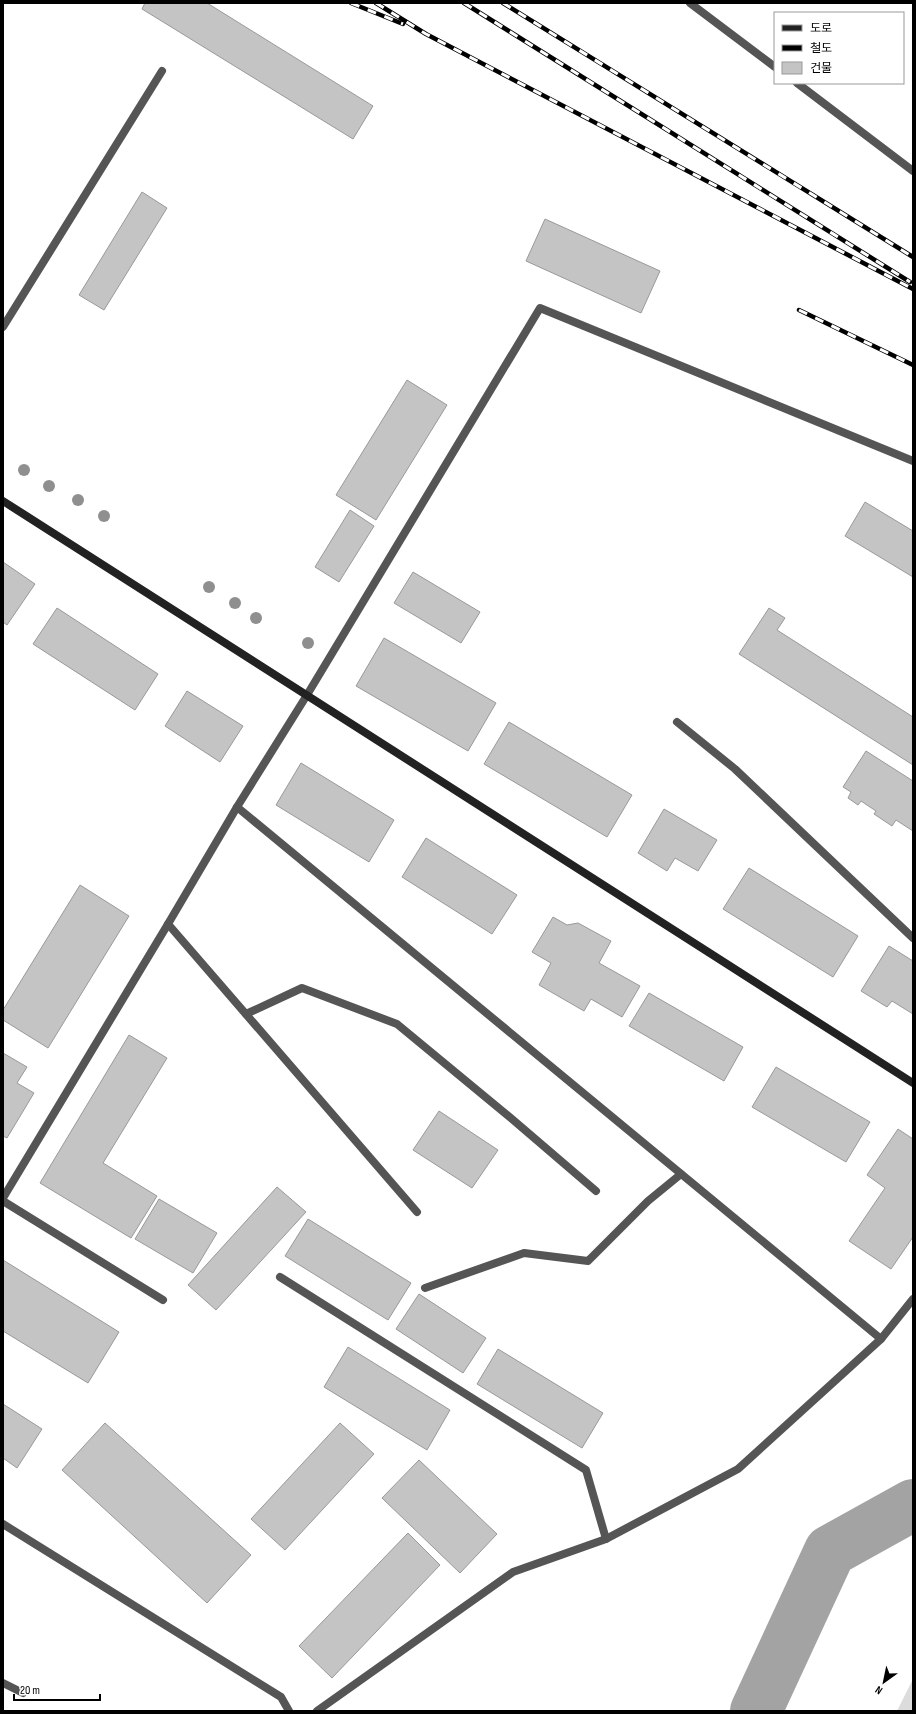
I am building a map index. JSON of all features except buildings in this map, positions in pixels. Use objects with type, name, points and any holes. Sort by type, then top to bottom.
[{"type":"main road","points":[[3,501],[912,1079]]},
{"type":"street","points":[[690,3],[774,66]]},
{"type":"street","points":[[3,327],[162,71]]},
{"type":"street","points":[[798,84],[913,170]]},
{"type":"street","points":[[164,1300],[3,1199],[237,807],[307,695],[540,308],[913,461]]},
{"type":"street","points":[[677,722],[735,769],[913,938]]},
{"type":"street","points":[[237,807],[881,1340]]},
{"type":"street","points":[[168,924],[417,1212]]},
{"type":"street","points":[[246,1014],[302,988],[398,1024],[512,1118],[596,1191]]},
{"type":"street","points":[[425,1288],[524,1253],[588,1262],[648,1201],[681,1174]]},
{"type":"street","points":[[280,1277],[586,1470],[606,1539]]},
{"type":"street","points":[[317,1711],[513,1572],[606,1539],[738,1469],[881,1340],[913,1299]]},
{"type":"street","points":[[3,1524],[281,1697],[289,1711]]},
{"type":"street","points":[[3,1683],[23,1693]]},
{"type":"shaded area","points":[[913,1679],[913,1711],[897,1711]]},
{"type":"waterway","points":[[756,1711],[830,1551],[913,1505]]},
{"type":"railway","points":[[351,3],[403,24]]},
{"type":"railway","points":[[376,3],[426,34],[913,289]]},
{"type":"railway","points":[[464,3],[910,282]]},
{"type":"railway","points":[[503,3],[913,257]]},
{"type":"railway","points":[[799,310],[913,365]]}]
